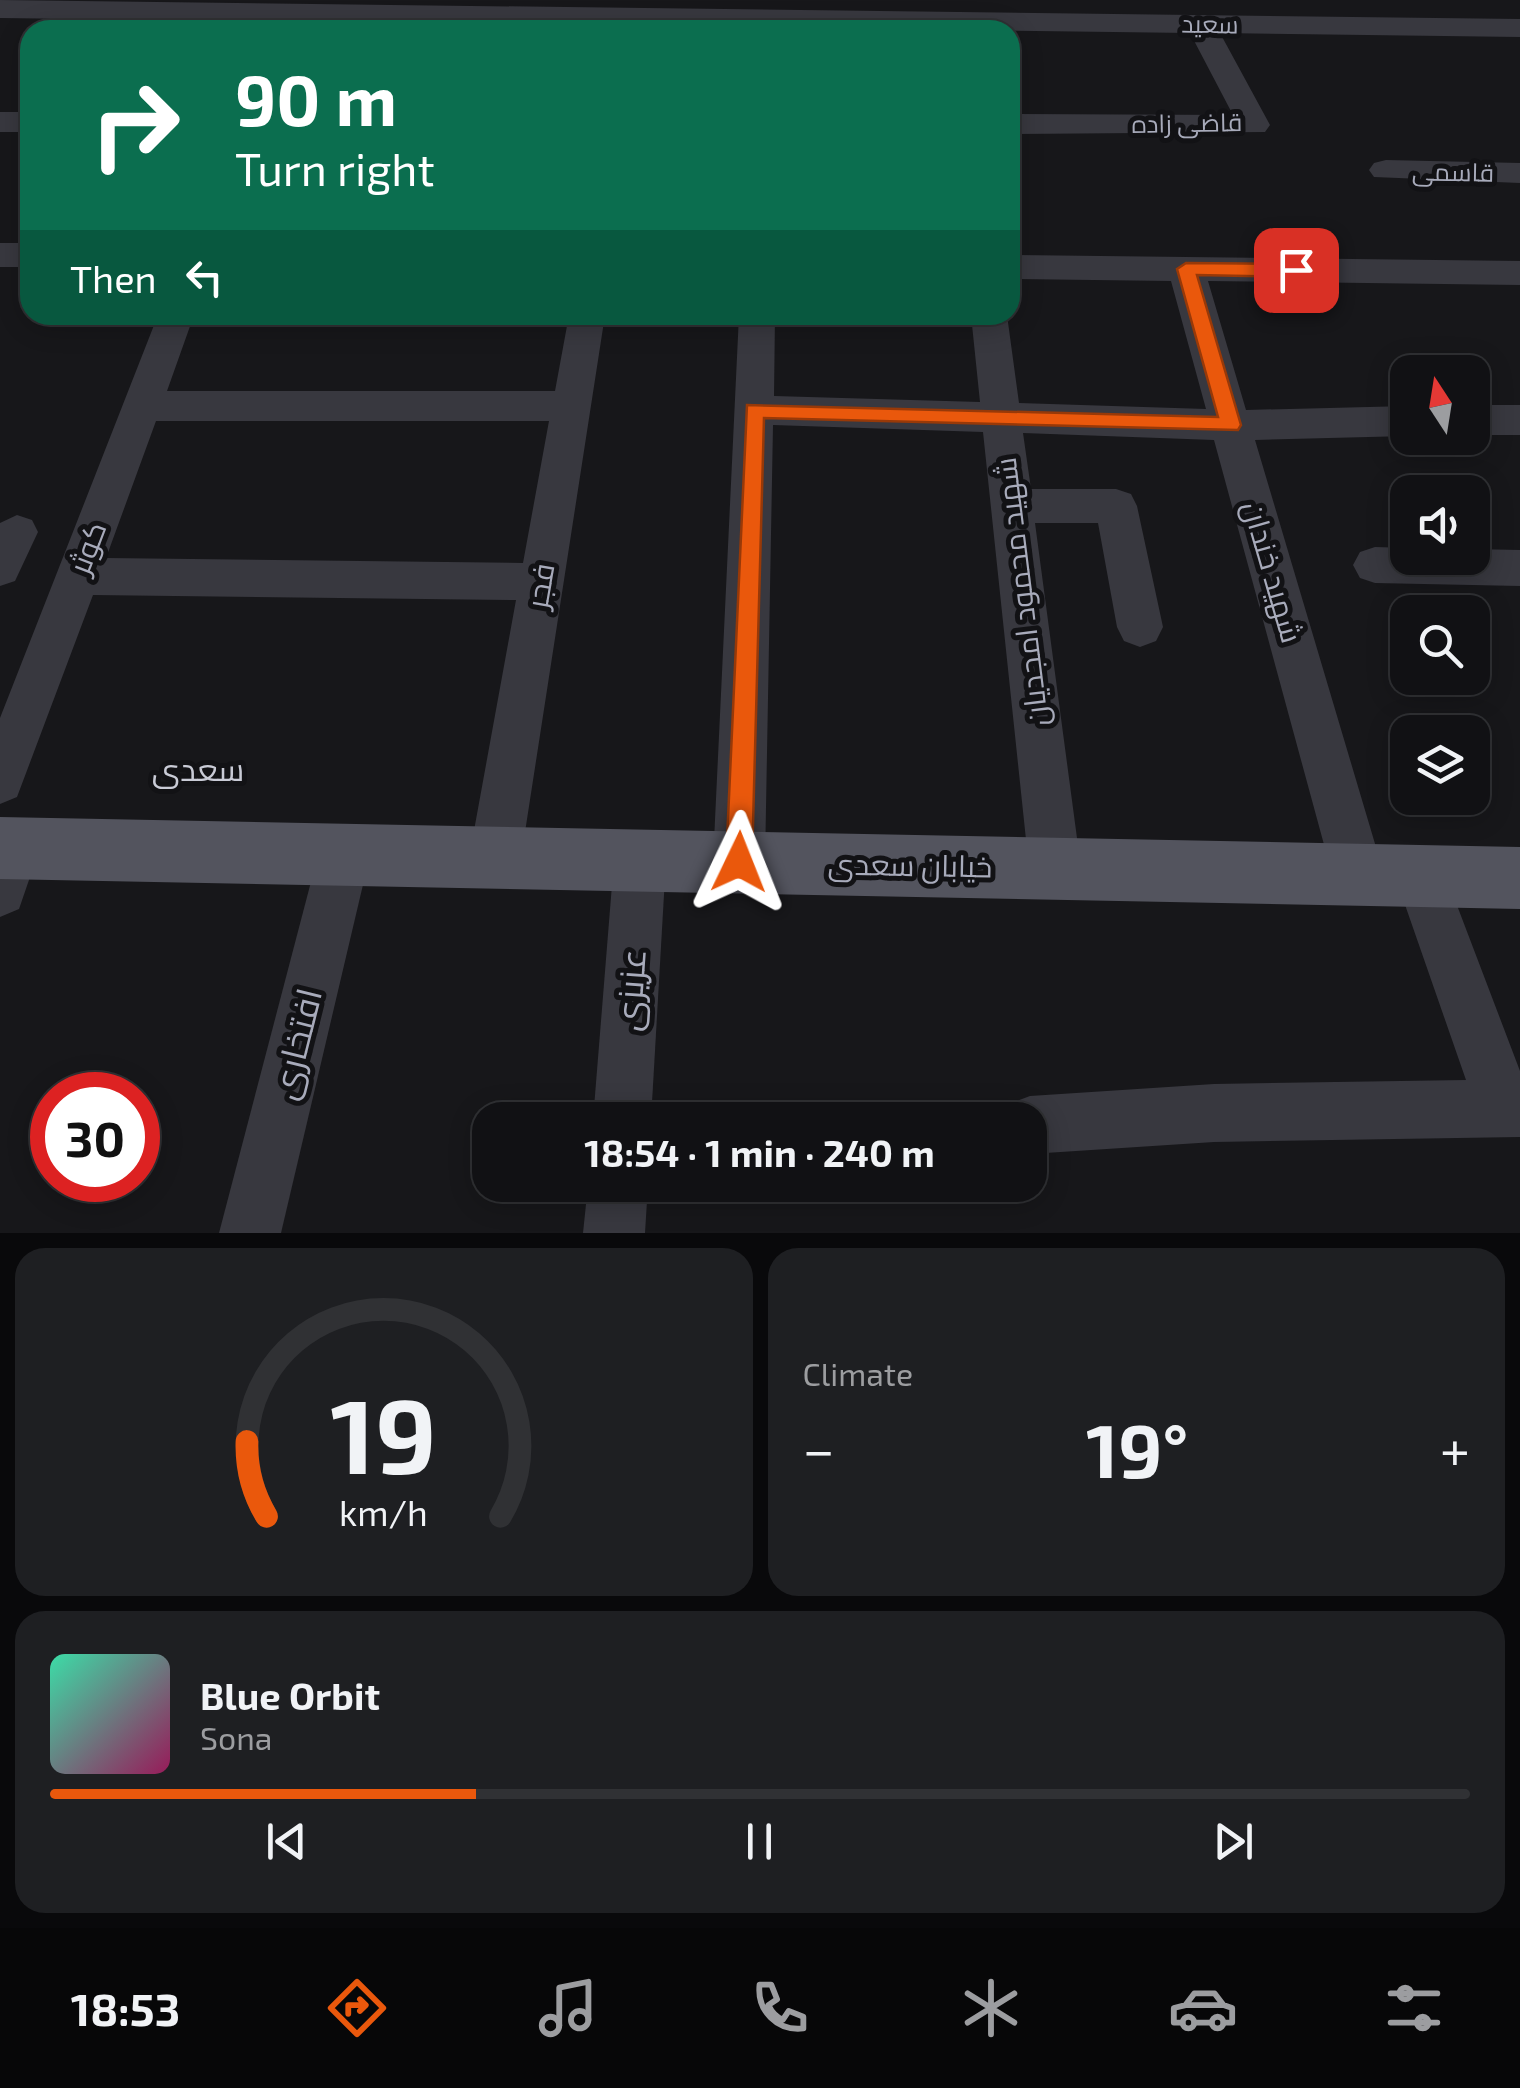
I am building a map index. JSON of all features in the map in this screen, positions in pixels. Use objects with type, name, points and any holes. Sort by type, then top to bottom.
[{"type":"main road","name":"خیابان سعدی","points":[[5,862],[344,855],[1520,878]]},
{"type":"street","name":"سعید","points":[[1,4],[583,20]]},
{"type":"street","name":"سعید","points":[[1020,24],[1520,28]]},
{"type":"street","name":"قاضی زاده","points":[[1020,124],[1254,125],[1200,24]]},
{"type":"street","name":"قاسمی","points":[[1386,170],[1520,173]]},
{"type":"street","points":[[1020,267],[1520,273]]},
{"type":"street","name":"شهید خندان","points":[[1186,269],[1358,874]]},
{"type":"street","name":"کوثر","points":[[0,781],[172,325]]},
{"type":"street","name":"فجر","points":[[496,858],[585,325]]},
{"type":"street","points":[[739,862],[757,325]]},
{"type":"street","name":"شهید محمود امجدیان","points":[[989,325],[1055,868]]},
{"type":"street","points":[[142,406],[572,406]]},
{"type":"street","points":[[754,410],[1230,425],[1390,422]]},
{"type":"street","points":[[1490,420],[1520,420]]},
{"type":"street","points":[[1012,506],[1116,506],[1140,627]]},
{"type":"street","points":[[1374,565],[1520,568]]},
{"type":"street","points":[[77,576],[542,582]]},
{"type":"street","name":"افتخاری","points":[[250,1233],[344,855]]},
{"type":"street","name":"عزیزی","points":[[623,1102],[640,860]]},
{"type":"street","points":[[1047,1124],[1214,1113],[1513,1108],[1420,876]]},
{"type":"street","points":[[614,1233],[617,1202]]},
{"type":"district","name":"سعدی","points":[[198,770]]},
{"type":"route","points":[[739,862],[754,410],[1230,425],[1186,269],[1296,270]]}]
